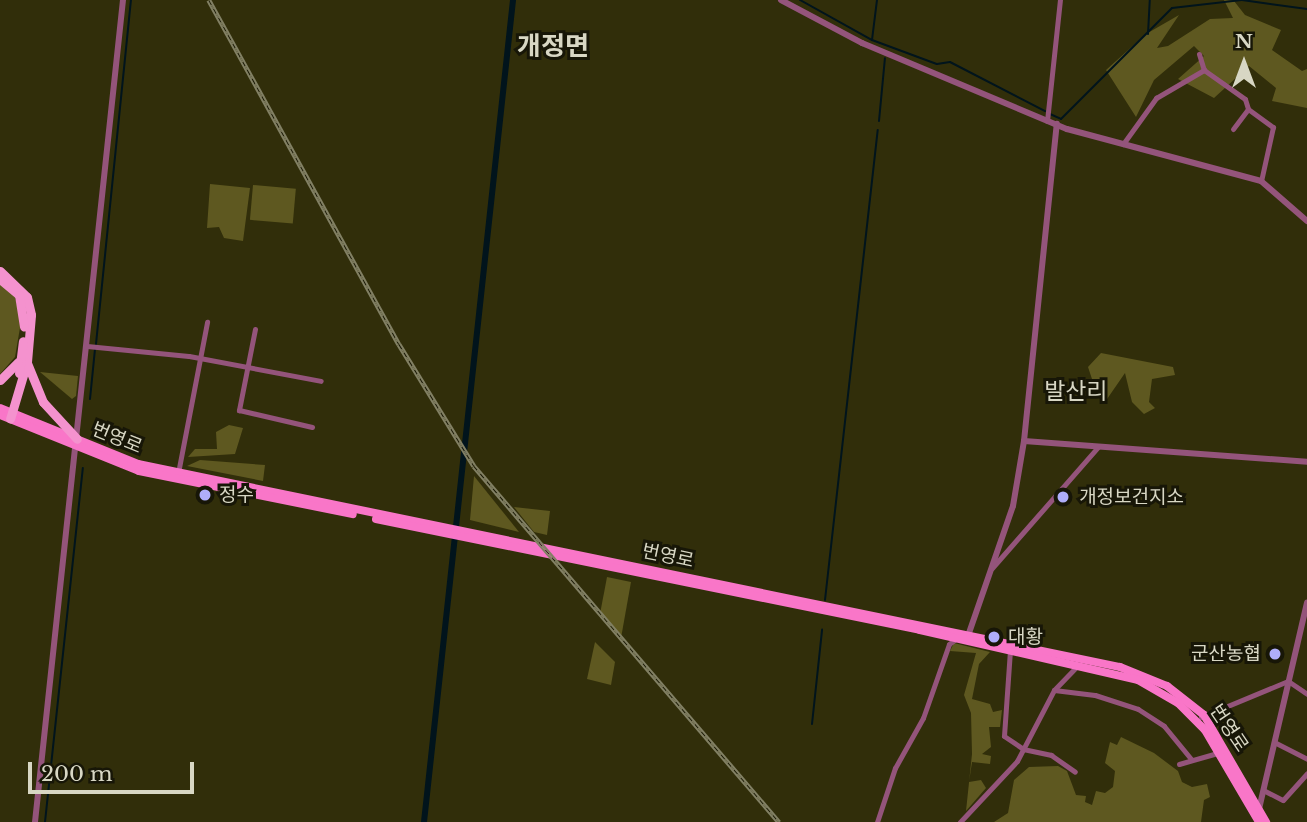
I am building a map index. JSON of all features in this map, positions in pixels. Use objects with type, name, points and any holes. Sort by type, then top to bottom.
[{"type":"highway","points":[[0,271],[27,297],[31,315],[20,385],[11,416]]},
{"type":"highway","points":[[0,279],[19,295],[24,309],[24,360],[43,402],[76,443]]},
{"type":"highway","points":[[0,380],[24,360]]},
{"type":"main road","name":"번영로","points":[[0,408],[11,416],[76,443],[175,480],[446,530]]},
{"type":"main road","name":"번영로","points":[[0,415],[11,416]]},
{"type":"main road","name":"번영로","points":[[76,443],[138,464],[178,473],[446,530],[969,633],[1147,676],[1178,693],[1205,715],[1266,822]]},
{"type":"main road","name":"번영로","points":[[461,533],[957,638],[1138,680],[1178,703],[1196,721],[1259,822]]},
{"type":"street","points":[[35,822],[89,346],[123,0]]},
{"type":"street","points":[[782,0],[862,43],[1047,116],[1057,124],[1261,181],[1307,221]]},
{"type":"street","points":[[1047,116],[1060,0]]},
{"type":"street","points":[[1199,54],[1204,70],[1245,99],[1248,109],[1273,127],[1261,181]]},
{"type":"street","points":[[1123,144],[1156,97],[1204,70]]},
{"type":"street","points":[[1233,130],[1248,109]]},
{"type":"street","points":[[877,822],[895,768],[923,718],[949,644],[969,633],[1013,506],[1024,441],[1057,124]]},
{"type":"street","points":[[178,473],[207,322]]},
{"type":"street","points":[[255,329],[239,410],[312,428]]},
{"type":"street","points":[[89,346],[200,358],[321,381]]},
{"type":"street","points":[[1024,441],[1307,462]]},
{"type":"street","points":[[992,569],[1098,447]]},
{"type":"street","points":[[1259,809],[1307,603]]},
{"type":"street","points":[[1010,650],[1003,736],[1023,749],[1051,755],[1075,772]]},
{"type":"street","points":[[960,822],[1023,749],[1054,690],[1078,665]]},
{"type":"street","points":[[1288,681],[1307,694]]},
{"type":"street","points":[[1196,721],[1288,681]]},
{"type":"street","points":[[1054,690],[1095,695],[1138,709],[1164,726],[1191,759]]},
{"type":"street","points":[[1274,742],[1307,759]]},
{"type":"street","points":[[1179,764],[1217,752]]},
{"type":"street","points":[[1264,790],[1283,800],[1307,773]]},
{"type":"shaded area","points":[[1224,0],[1234,1],[1245,15],[1281,30],[1272,50],[1302,71],[1307,69],[1307,108],[1272,101],[1276,88],[1249,66],[1214,98],[1178,79],[1204,56],[1194,46],[1154,80],[1136,117],[1106,70],[1146,34],[1179,15],[1157,48],[1168,46],[1210,19],[1233,18]]},
{"type":"shaded area","points":[[210,184],[250,188],[243,241],[224,238],[219,227],[207,228]]},
{"type":"shaded area","points":[[253,185],[296,189],[293,224],[250,220]]},
{"type":"shaded area","points":[[0,282],[15,297],[21,322],[15,357],[0,374]]},
{"type":"shaded area","points":[[1101,353],[1173,367],[1175,375],[1152,379],[1149,402],[1155,408],[1144,414],[1132,402],[1125,373],[1105,402],[1101,392],[1088,393],[1084,385],[1092,379],[1088,367]]},
{"type":"shaded area","points":[[40,372],[78,376],[76,396],[72,399]]},
{"type":"shaded area","points":[[229,425],[243,428],[235,454],[188,457],[195,449],[217,449],[216,432]]},
{"type":"shaded area","points":[[200,460],[265,465],[263,481],[187,466]]},
{"type":"shaded area","points":[[474,476],[519,532],[470,520]]},
{"type":"shaded area","points":[[514,507],[550,511],[547,535],[534,532]]},
{"type":"shaded area","points":[[607,577],[631,582],[621,638],[600,614]]},
{"type":"shaded area","points":[[595,642],[615,662],[611,685],[587,679]]},
{"type":"shaded area","points":[[954,643],[990,652],[979,664],[972,699],[990,704],[993,712],[1002,710],[1000,727],[989,727],[991,747],[982,754],[991,756],[990,764],[972,762],[969,781],[972,754],[971,713],[964,695],[976,653],[950,651]]},
{"type":"shaded area","points":[[1121,737],[1154,753],[1178,771],[1182,782],[1192,787],[1207,784],[1210,797],[1204,800],[1201,822],[994,822],[1008,813],[1014,780],[1029,767],[1058,766],[1067,771],[1076,795],[1086,796],[1085,802],[1092,805],[1096,791],[1105,793],[1113,787],[1115,771],[1105,763],[1110,742],[1117,745]]},
{"type":"shaded area","points":[[981,780],[986,788],[966,811],[969,782]]},
{"type":"waterway","points":[[96,344],[131,0]]},
{"type":"waterway","points":[[424,822],[513,0]]},
{"type":"waterway","points":[[800,0],[872,40],[937,64],[950,62],[1045,111]]},
{"type":"waterway","points":[[872,40],[877,0]]},
{"type":"waterway","points":[[1148,34],[1150,0]]},
{"type":"waterway","points":[[1050,114],[1061,119],[1172,8],[1242,0],[1307,9]]},
{"type":"waterway","points":[[879,121],[885,58]]},
{"type":"waterway","points":[[825,600],[878,130]]},
{"type":"waterway","points":[[90,399],[95,349]]},
{"type":"waterway","points":[[45,822],[83,468]]},
{"type":"waterway","points":[[812,724],[822,630]]},
{"type":"railway","points":[[209,0],[399,344],[474,466],[779,822]]},
{"type":"place","name":"정수","points":[[205,495]]},
{"type":"place","name":"개정보건지소","points":[[1063,497]]},
{"type":"place","name":"대황","points":[[994,637]]},
{"type":"place","name":"군산농협","points":[[1275,654]]},
{"type":"district","name":"개정면","points":[[553,47]]},
{"type":"district","name":"발산리","points":[[1076,391]]}]
